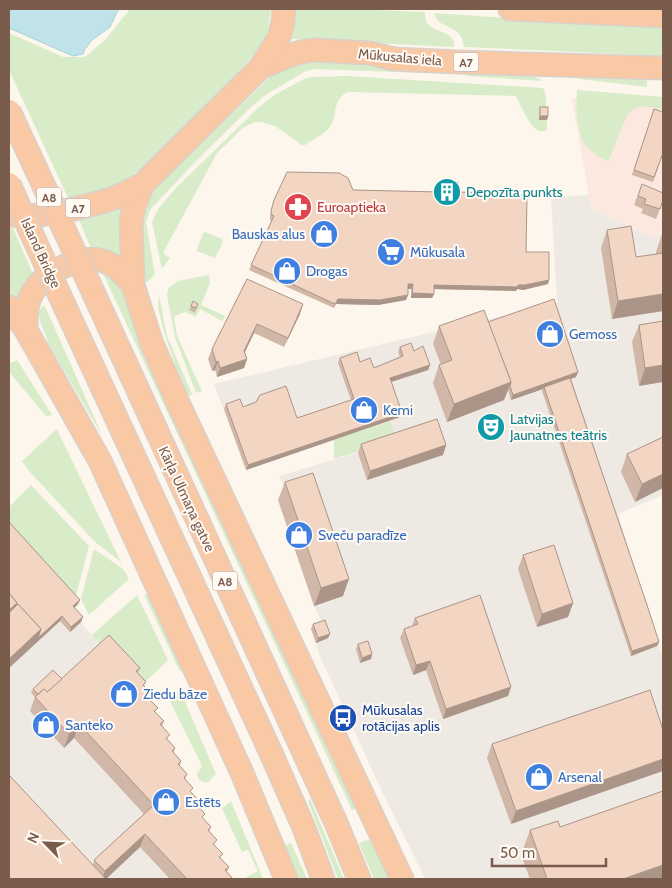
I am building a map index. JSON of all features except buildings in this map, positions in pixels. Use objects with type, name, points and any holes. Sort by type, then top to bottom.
[{"type":"highway","name":"Mūkusalas iela","points":[[9,215],[25,216],[65,211],[114,198],[143,184],[260,68],[279,38],[284,9]]},
{"type":"highway","points":[[510,9],[663,16]]},
{"type":"highway","name":"Mūkusalas iela","points":[[260,68],[295,54],[315,50],[459,62],[663,68]]},
{"type":"highway","name":"Kārļa Ulmaņa gatve","points":[[9,111],[337,826],[359,879]]},
{"type":"highway","name":"Island Bridge","points":[[9,184],[271,753],[324,879]]},
{"type":"highway","points":[[143,184],[131,220],[133,285],[152,344],[402,879]]},
{"type":"highway","points":[[26,330],[25,312],[35,288],[57,270],[69,264],[82,260],[103,260],[117,268],[133,285]]},
{"type":"highway","points":[[9,307],[26,330],[116,493],[242,773],[286,879]]},
{"type":"shaded area","points":[[572,98],[663,105],[663,235],[649,236],[591,208]]},
{"type":"shaded area","points":[[589,195],[591,208],[649,236],[663,235],[663,495],[618,514],[663,659],[663,879],[425,879],[378,783],[319,654],[311,629],[323,624],[314,606],[288,497],[279,476],[396,441],[390,421],[246,470],[214,384],[557,303],[551,197]]},
{"type":"shaded area","points":[[9,539],[102,647],[220,879],[9,879]]},
{"type":"green space","points":[[130,9],[271,9],[267,35],[258,50],[228,84],[138,171],[122,182],[103,190],[68,198],[9,70],[9,33],[63,57],[85,57],[105,40]]},
{"type":"green space","points":[[296,9],[425,12],[429,25],[452,38],[454,47],[292,39]]},
{"type":"green space","points":[[434,13],[605,25],[663,27],[663,56],[464,47],[459,33],[440,23]]},
{"type":"green space","points":[[312,59],[453,71],[453,74],[314,69],[304,72],[264,96],[196,161],[150,210],[146,222],[155,275],[145,282],[140,232],[142,214],[152,194],[166,177],[272,75]]},
{"type":"green space","points":[[462,72],[535,77],[543,81],[468,76]]},
{"type":"green space","points":[[347,76],[543,88],[546,96],[546,111],[539,112],[539,120],[547,120],[547,130],[539,131],[532,125],[516,96],[347,92],[339,100],[329,128],[305,145],[302,145],[275,126],[255,122],[243,128],[217,153],[163,253],[170,258],[162,269],[152,222],[158,209],[175,189],[260,106],[276,94],[306,78]]},
{"type":"green space","points":[[582,76],[647,77],[647,87],[580,79]]},
{"type":"green space","points":[[577,90],[663,97],[663,109],[642,106],[634,109],[627,115],[607,161],[592,152],[585,145],[581,137],[577,120]]},
{"type":"green space","points":[[123,209],[122,261],[93,253],[79,220]]},
{"type":"green space","points":[[9,227],[13,228],[35,279],[20,309],[9,293]]},
{"type":"green space","points":[[205,232],[222,239],[223,242],[215,258],[197,251]]},
{"type":"green space","points":[[100,267],[121,285],[358,807],[352,810]]},
{"type":"green space","points":[[209,275],[210,283],[201,305],[225,316],[222,321],[200,309],[195,317],[185,312],[174,317],[177,336],[202,391],[196,393],[175,337],[167,296],[168,289],[178,281]]},
{"type":"green space","points":[[159,295],[167,336],[192,394],[190,396],[185,394],[164,332],[158,308]]},
{"type":"green space","points":[[44,305],[102,435],[48,344],[39,318],[40,309]]},
{"type":"green space","points":[[17,360],[52,415],[46,416],[9,372],[9,364]]},
{"type":"green space","points":[[390,421],[396,440],[334,459],[334,440]]},
{"type":"green space","points":[[57,429],[121,562],[95,542],[22,461]]},
{"type":"green space","points":[[31,485],[89,546],[75,599],[9,526],[9,507]]},
{"type":"green space","points":[[94,549],[123,569],[129,579],[89,615],[81,599]]},
{"type":"green space","points":[[144,594],[153,598],[183,669],[180,672]]},
{"type":"green space","points":[[137,595],[168,660],[144,683],[102,647],[92,635]]},
{"type":"green space","points":[[180,690],[216,774],[208,782],[201,781],[198,778],[197,774],[202,766],[170,701]]},
{"type":"green space","points":[[310,799],[344,879],[338,879],[308,801]]},
{"type":"green space","points":[[231,801],[263,879],[243,879],[258,871],[248,850],[242,852],[222,808]]},
{"type":"green space","points":[[373,839],[391,879],[374,879],[359,843]]},
{"type":"green space","points":[[291,843],[307,879],[295,879],[284,846]]},
{"type":"water","points":[[9,9],[120,9],[110,27],[92,40],[83,54],[73,56],[9,28]]},
{"type":"place","name":"Depozīta punkts","points":[[447,192]]},
{"type":"place","name":"Euroaptieka","points":[[298,207]]},
{"type":"place","name":"Bauskas alus","points":[[324,234]]},
{"type":"place","name":"Mūkusala","points":[[391,252]]},
{"type":"place","name":"Drogas","points":[[287,271]]},
{"type":"place","name":"Gemoss","points":[[550,334]]},
{"type":"place","name":"Kemi","points":[[364,410]]},
{"type":"place","name":"Latvijas Jaunatnes teātris","points":[[491,427]]},
{"type":"place","name":"Sveču paradīze","points":[[299,535]]},
{"type":"place","name":"Ziedu bāze","points":[[124,694]]},
{"type":"place","name":"Mūkusalas rotācijas aplis","points":[[343,718]]},
{"type":"place","name":"Santeko","points":[[46,725]]},
{"type":"place","name":"Arsenal","points":[[539,777]]},
{"type":"place","name":"Estēts","points":[[166,802]]}]
